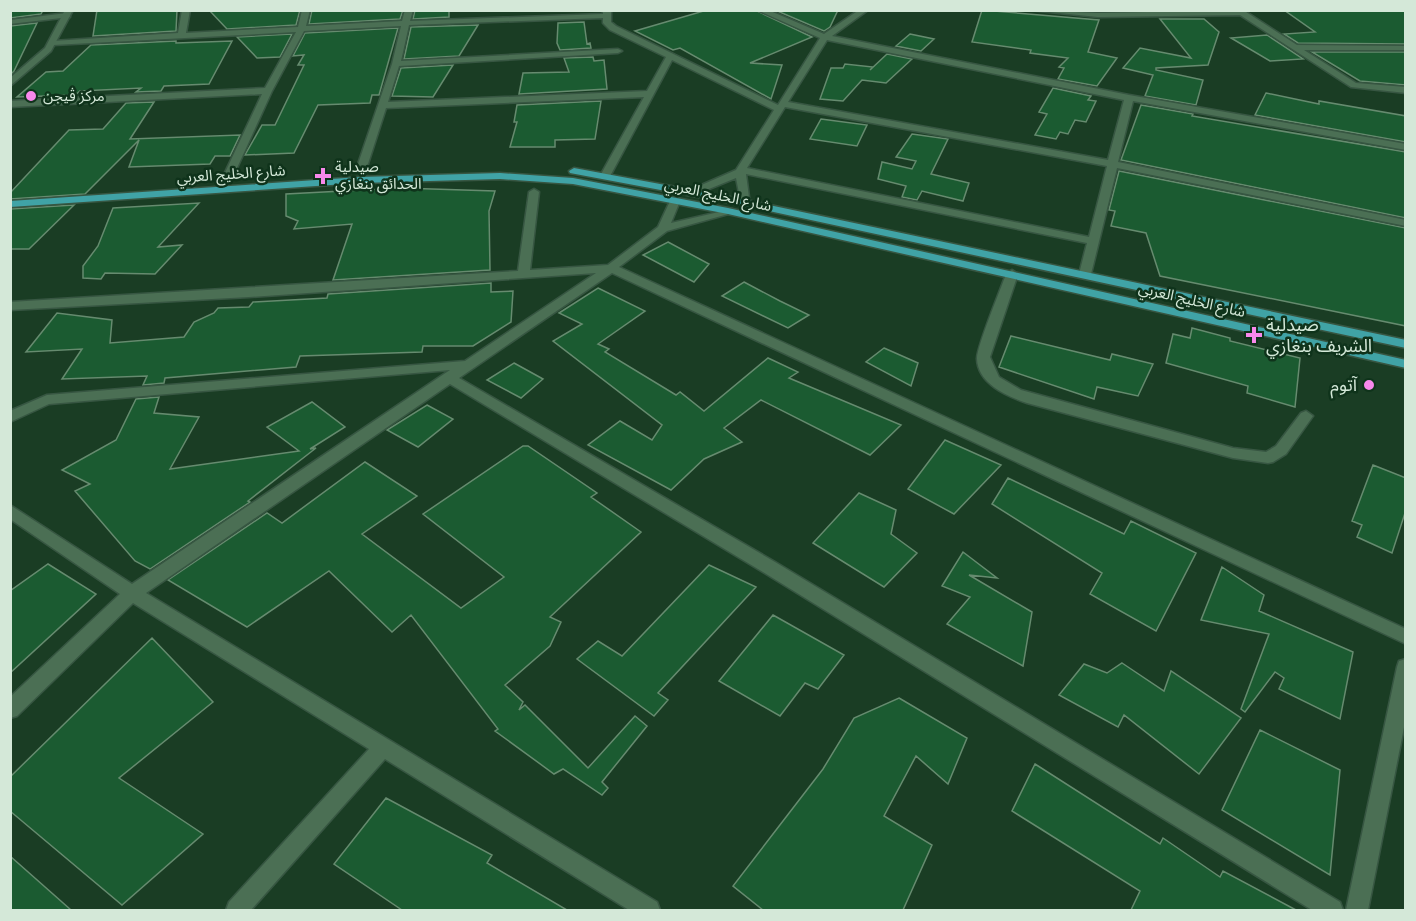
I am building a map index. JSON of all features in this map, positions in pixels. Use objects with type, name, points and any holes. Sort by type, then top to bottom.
[{"type":"main road","name":"شارع الخليج العربي","points":[[10,193],[361,170],[507,166],[605,176],[747,203],[1406,344]]},
{"type":"main road","name":"شارع الخليج العربي","points":[[10,204],[360,180],[470,176],[573,181],[728,211],[1406,364]]},
{"type":"street","points":[[182,35],[186,10]]},
{"type":"street","points":[[227,179],[268,91],[302,28],[306,10]]},
{"type":"street","points":[[361,170],[396,64],[409,10]]},
{"type":"street","points":[[760,10],[825,37],[1129,98],[1406,147]]},
{"type":"street","points":[[849,10],[862,12]]},
{"type":"street","points":[[1033,10],[1098,15],[1239,12],[1354,85],[1406,90]]},
{"type":"street","points":[[694,192],[741,171],[825,37],[862,12]]},
{"type":"street","points":[[10,22],[68,13]]},
{"type":"street","points":[[10,83],[53,43],[68,13]]},
{"type":"street","points":[[53,43],[607,13],[607,23],[613,28],[670,57],[780,107],[1111,164],[1406,223]]},
{"type":"street","points":[[1294,47],[1406,48]]},
{"type":"street","points":[[396,64],[618,51]]},
{"type":"street","points":[[605,176],[670,57]]},
{"type":"street","points":[[10,104],[268,91]]},
{"type":"street","points":[[382,105],[648,94]]},
{"type":"street","points":[[1085,274],[1129,98]]},
{"type":"street","points":[[741,171],[747,203]]},
{"type":"street","points":[[741,171],[1092,241]]},
{"type":"street","points":[[523,275],[534,192]]},
{"type":"street","points":[[663,229],[675,201]]},
{"type":"street","points":[[10,710],[132,593],[611,268],[663,229],[728,211]]},
{"type":"street","points":[[10,306],[611,268],[1406,637]]},
{"type":"street","points":[[1012,274],[983,357],[984,367],[990,376],[1006,390],[1032,400],[1233,453],[1268,458],[1281,450],[1289,436],[1297,431],[1306,416]]},
{"type":"street","points":[[10,417],[47,400],[465,365]]},
{"type":"street","points":[[448,377],[769,567],[1332,910]]},
{"type":"street","points":[[10,511],[132,593],[650,910]]},
{"type":"street","points":[[1357,910],[1406,667]]},
{"type":"street","points":[[237,910],[383,747]]},
{"type":"building","points":[[10,10],[43,10],[41,14],[10,18]]},
{"type":"building","points":[[97,10],[177,10],[176,31],[93,36]]},
{"type":"building","points":[[209,10],[300,10],[296,25],[227,29]]},
{"type":"building","points":[[312,10],[403,10],[400,19],[309,24]]},
{"type":"building","points":[[415,10],[449,10],[449,17],[413,19]]},
{"type":"building","points":[[707,10],[755,10],[812,37],[750,63],[782,65],[771,99],[680,48],[673,50],[635,31]]},
{"type":"building","points":[[775,10],[838,10],[830,27],[824,31]]},
{"type":"building","points":[[982,10],[1099,20],[1088,52],[1117,58],[1097,86],[1058,79],[1064,68],[1059,67],[1068,58],[1030,53],[1031,50],[972,42]]},
{"type":"building","points":[[1284,10],[1406,10],[1406,44],[1298,43],[1284,34],[1315,32]]},
{"type":"building","points":[[1160,19],[1204,19],[1219,32],[1208,65],[1156,68],[1156,70],[1203,80],[1196,105],[1145,96],[1153,75],[1123,68],[1140,48],[1191,58]]},
{"type":"building","points":[[584,22],[587,44],[590,43],[591,48],[560,50],[557,43],[558,23]]},
{"type":"building","points":[[37,23],[14,71],[10,75],[10,26]]},
{"type":"building","points":[[478,25],[459,56],[404,59],[411,27]]},
{"type":"building","points":[[398,28],[379,95],[372,95],[370,103],[318,105],[294,153],[245,155],[262,125],[275,125],[304,65],[298,65],[304,55],[293,56],[305,33]]},
{"type":"building","points":[[292,34],[280,57],[257,58],[237,37]]},
{"type":"building","points":[[910,34],[934,39],[921,51],[896,46]]},
{"type":"building","points":[[1267,35],[1303,59],[1270,61],[1231,38]]},
{"type":"building","points":[[176,41],[176,43],[232,41],[209,84],[164,86],[161,91],[136,92],[141,88],[80,91],[75,95],[17,97],[46,72],[63,71],[91,45]]},
{"type":"building","points":[[1312,52],[1406,52],[1406,85],[1360,81]]},
{"type":"building","points":[[887,54],[912,59],[886,83],[862,80],[843,101],[820,99],[831,68],[843,68],[845,64],[873,67],[870,70]]},
{"type":"building","points":[[593,57],[594,61],[604,60],[607,89],[519,94],[523,73],[569,72],[564,58]]},
{"type":"building","points":[[453,65],[433,97],[392,96],[401,68]]},
{"type":"building","points":[[1053,88],[1091,96],[1088,100],[1096,101],[1086,122],[1075,120],[1068,134],[1060,132],[1056,139],[1035,135],[1047,114],[1039,112]]},
{"type":"building","points":[[1266,93],[1319,104],[1319,101],[1406,116],[1406,142],[1255,115]]},
{"type":"building","points":[[601,101],[595,139],[555,140],[555,147],[510,147],[517,122],[514,122],[517,105]]},
{"type":"building","points":[[154,102],[130,139],[240,135],[230,156],[215,156],[210,164],[129,167],[139,140],[85,194],[10,199],[10,193],[69,130],[103,129],[126,103]]},
{"type":"building","points":[[1141,105],[1193,114],[1192,116],[1406,152],[1406,218],[1121,160]]},
{"type":"building","points":[[821,119],[867,125],[857,146],[810,139]]},
{"type":"building","points":[[912,134],[948,139],[931,174],[969,183],[963,201],[922,191],[917,200],[902,197],[906,186],[878,179],[882,162],[912,169],[916,161],[896,157]]},
{"type":"building","points":[[1119,171],[1406,228],[1406,326],[1160,276],[1146,233],[1111,226],[1115,211],[1109,210]]},
{"type":"building","points":[[400,188],[495,191],[489,211],[490,270],[333,280],[352,224],[294,229],[298,221],[286,216],[286,194]]},
{"type":"building","points":[[199,203],[158,247],[182,245],[155,274],[105,273],[101,279],[83,278],[83,266],[98,246],[113,208]]},
{"type":"building","points":[[74,205],[29,249],[10,249],[10,209]]},
{"type":"building","points":[[668,242],[709,264],[694,282],[643,255]]},
{"type":"building","points":[[744,282],[809,315],[788,328],[722,296]]},
{"type":"building","points":[[491,283],[491,292],[513,291],[511,322],[473,346],[423,346],[422,352],[300,356],[296,367],[165,378],[164,383],[143,385],[147,376],[62,379],[82,349],[26,352],[57,313],[112,320],[110,343],[184,337],[194,322],[214,313],[218,308],[249,307],[253,302],[327,298],[328,294]]},
{"type":"building","points":[[598,288],[645,311],[598,344],[609,349],[605,352],[676,395],[680,392],[704,411],[768,358],[798,372],[789,378],[901,425],[870,455],[761,400],[724,428],[742,442],[704,459],[671,490],[588,445],[620,421],[652,440],[662,425],[553,341],[582,324],[559,313]]},
{"type":"building","points":[[1192,328],[1230,338],[1230,341],[1300,358],[1295,407],[1247,393],[1248,386],[1166,363],[1173,334],[1190,338]]},
{"type":"building","points":[[1011,336],[1110,360],[1112,354],[1153,364],[1138,396],[1097,387],[1094,399],[999,367]]},
{"type":"building","points":[[884,348],[918,363],[911,386],[866,362]]},
{"type":"building","points":[[514,363],[543,379],[521,398],[487,380]]},
{"type":"building","points":[[159,397],[154,413],[199,417],[170,469],[299,451],[267,427],[312,402],[345,427],[310,449],[316,448],[248,501],[250,502],[150,569],[135,561],[75,491],[90,484],[62,470],[116,440],[136,399]]},
{"type":"building","points":[[427,405],[453,419],[418,447],[387,430]]},
{"type":"building","points":[[945,440],[1001,465],[954,514],[908,489]]},
{"type":"building","points":[[523,446],[528,446],[597,493],[591,497],[641,532],[550,617],[561,622],[550,646],[505,685],[523,702],[519,710],[525,705],[588,768],[635,716],[647,726],[602,782],[608,788],[602,795],[563,769],[554,774],[495,731],[498,729],[411,615],[392,632],[329,571],[247,627],[168,580],[267,513],[282,523],[365,462],[417,496],[362,534],[461,608],[504,577],[423,514]]},
{"type":"building","points":[[1373,465],[1406,478],[1406,510],[1392,553],[1357,537],[1362,525],[1352,521]]},
{"type":"building","points":[[1008,478],[1124,534],[1131,521],[1196,553],[1156,631],[1090,594],[1102,573],[992,504]]},
{"type":"building","points":[[859,493],[896,510],[891,534],[917,553],[884,587],[813,543]]},
{"type":"building","points":[[963,552],[997,578],[969,575],[1032,612],[1023,666],[947,624],[970,597],[942,586]]},
{"type":"building","points":[[48,564],[96,594],[10,673],[10,591]]},
{"type":"building","points":[[709,565],[756,587],[658,693],[668,700],[654,716],[577,659],[598,641],[622,656]]},
{"type":"building","points":[[1222,567],[1264,595],[1259,611],[1353,652],[1340,719],[1279,689],[1284,678],[1275,672],[1245,712],[1241,709],[1269,634],[1201,620]]},
{"type":"building","points":[[773,615],[844,655],[818,689],[805,683],[780,716],[719,681]]},
{"type":"building","points":[[152,638],[213,702],[119,778],[203,834],[122,905],[10,811],[10,777]]},
{"type":"building","points":[[1122,663],[1164,691],[1171,671],[1241,718],[1199,774],[1124,715],[1118,727],[1059,695],[1084,664],[1107,673]]},
{"type":"building","points":[[899,698],[967,738],[948,784],[916,756],[884,816],[932,845],[903,910],[763,910],[733,886],[823,769],[854,718]]},
{"type":"building","points":[[1260,730],[1340,770],[1330,875],[1222,810]]},
{"type":"building","points":[[1035,764],[1160,844],[1163,838],[1220,877],[1223,871],[1296,910],[1131,910],[1140,891],[1012,811]]},
{"type":"building","points":[[386,798],[492,855],[487,863],[567,910],[402,910],[334,864]]},
{"type":"building","points":[[10,856],[71,910],[10,910]]},
{"type":"place","name":"مركز ڤيجن","points":[[31,96]]},
{"type":"place","name":"صيدلية الحدائق بنغازي","points":[[323,176]]},
{"type":"place","name":"صيدلية الشريف بنغازي","points":[[1254,335]]},
{"type":"place","name":"آتوم","points":[[1369,385]]}]
